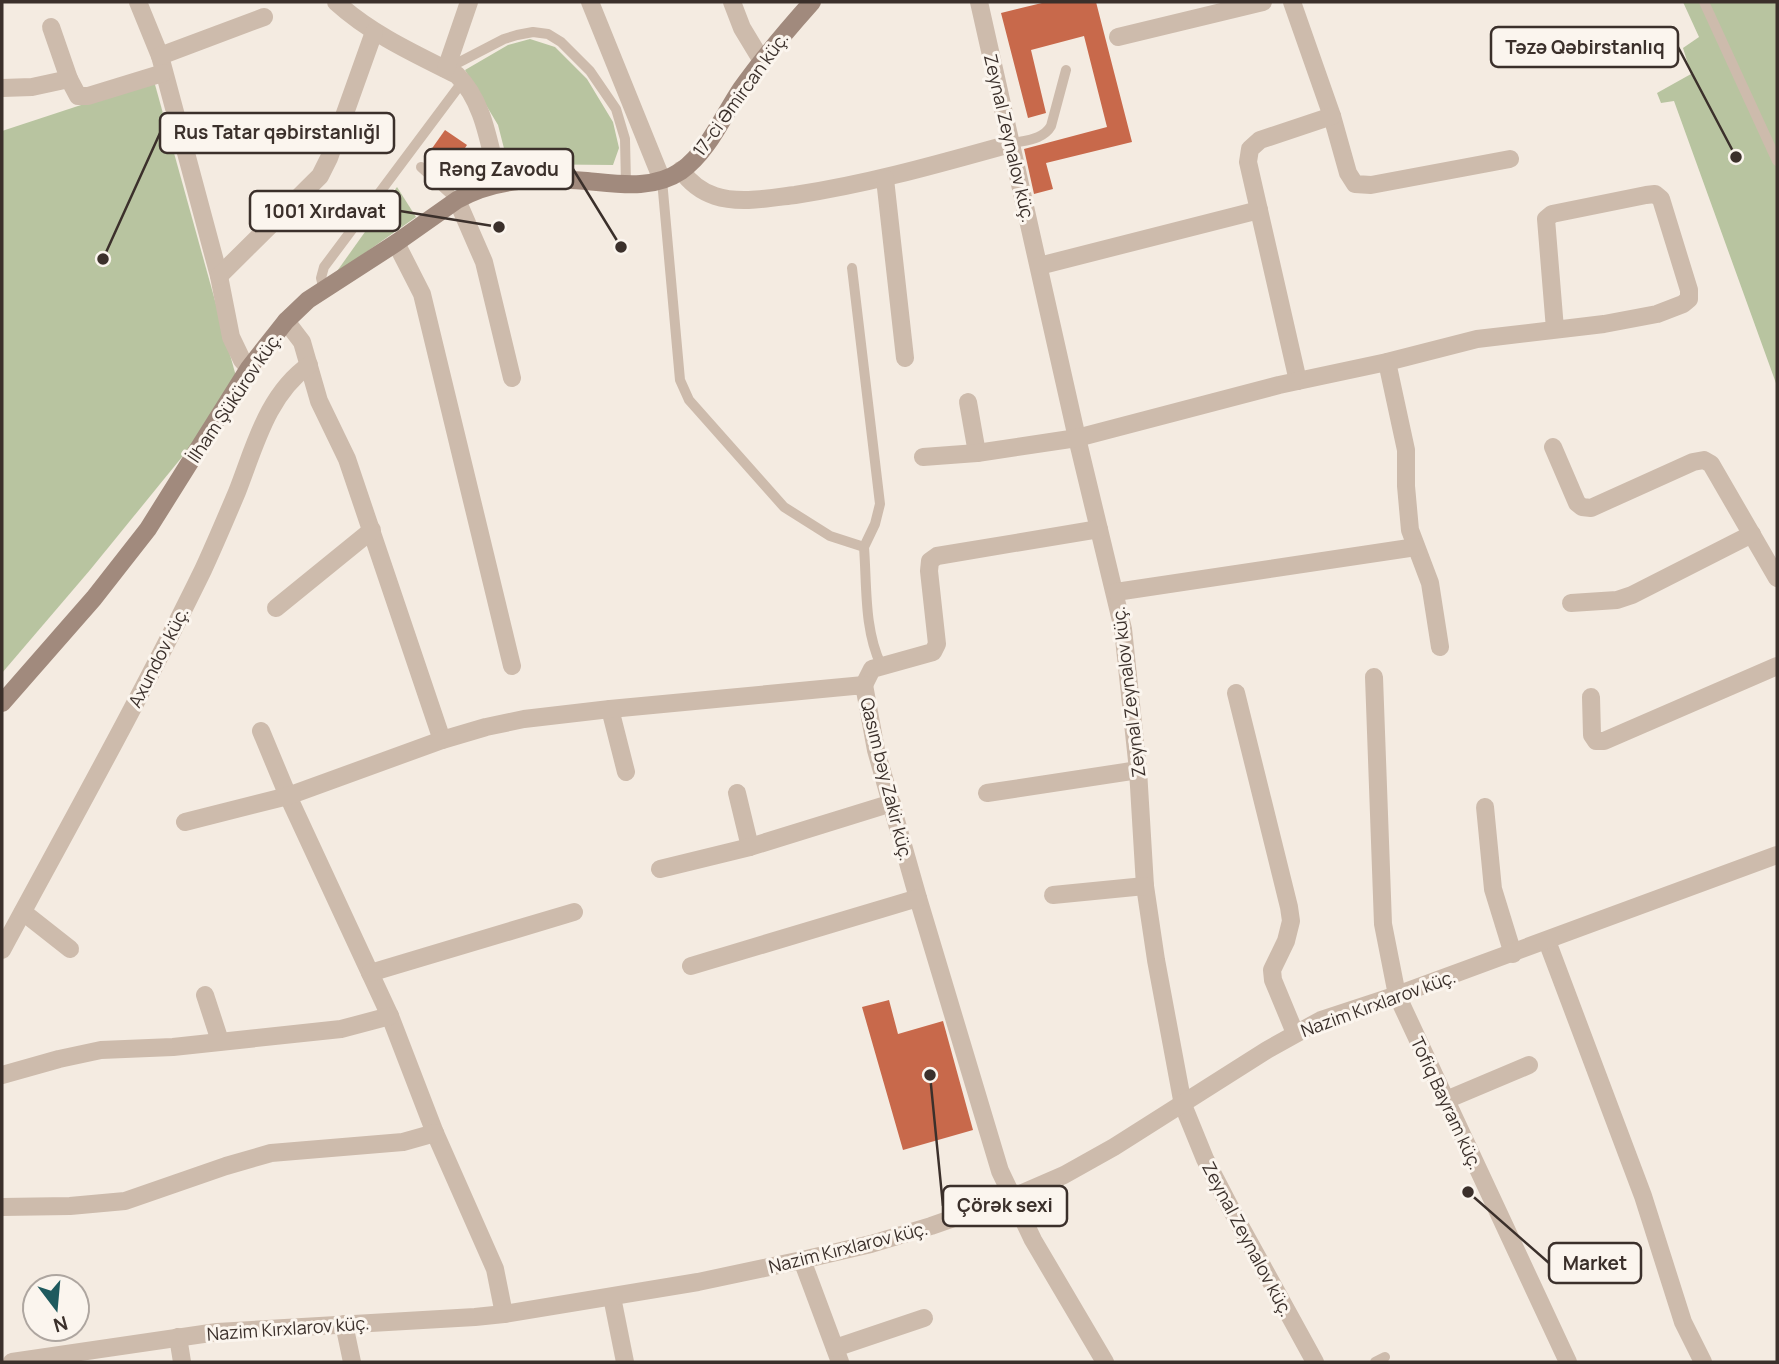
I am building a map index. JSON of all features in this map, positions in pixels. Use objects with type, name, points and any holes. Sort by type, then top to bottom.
[{"type":"street","points":[[138,2],[162,65],[219,276],[231,337],[242,360],[250,368]]},
{"type":"street","points":[[335,2],[374,32],[446,69],[463,82],[471,91],[480,111],[499,183]]},
{"type":"street","points":[[446,69],[469,2]]},
{"type":"street","points":[[590,2],[662,180]]},
{"type":"street","points":[[732,2],[742,28],[762,61]]},
{"type":"street","name":"17-ci Əmircan küç.","points":[[662,180],[681,170],[704,146],[762,61],[812,2]]},
{"type":"street","name":"Zeynal Zeynalov küç.","points":[[979,2],[1077,438],[1116,592],[1129,676],[1145,886],[1183,1105],[1226,1201],[1315,1362]]},
{"type":"street","points":[[1118,37],[1263,2]]},
{"type":"street","points":[[1292,2],[1332,116],[1348,173],[1355,184],[1371,185],[1510,159]]},
{"type":"street","points":[[51,27],[69,79],[78,96],[88,96],[264,17]]},
{"type":"street","points":[[219,276],[320,176],[329,158],[374,32]]},
{"type":"street","points":[[2,88],[32,87],[69,79]]},
{"type":"street","points":[[1298,381],[1248,162],[1250,149],[1260,140],[1332,116]]},
{"type":"street","points":[[681,170],[690,183],[717,197],[741,200],[774,198],[885,178],[1010,144]]},
{"type":"street","points":[[885,178],[905,358]]},
{"type":"street","name":"İlham Şükürov küç.","points":[[2,703],[94,598],[148,529],[250,368],[286,321],[308,300],[457,200],[484,186],[539,179],[626,184],[662,180]]},
{"type":"street","points":[[923,457],[977,453],[1077,438],[1298,381],[1477,339],[1604,324],[1657,314],[1684,304],[1689,299],[1689,290],[1661,199],[1655,194],[1552,214],[1546,219],[1555,329]]},
{"type":"street","points":[[457,200],[484,261],[512,378]]},
{"type":"street","points":[[1039,265],[1259,210]]},
{"type":"street","points":[[396,243],[422,294],[512,666]]},
{"type":"street","points":[[286,321],[302,342],[319,401],[347,459],[442,740]]},
{"type":"street","points":[[1387,362],[1406,450],[1410,530],[1430,583],[1440,647]]},
{"type":"street","name":"Axundov küç.","points":[[2,950],[78,813],[204,568],[270,412],[287,384],[309,365]]},
{"type":"street","points":[[968,402],[977,453]]},
{"type":"street","points":[[1553,447],[1577,503],[1591,508],[1693,462],[1704,460],[1711,464],[1777,578]]},
{"type":"street","points":[[864,685],[872,668],[933,652],[937,644],[929,571],[930,561],[937,555],[1099,528]]},
{"type":"street","points":[[276,608],[372,530]]},
{"type":"street","points":[[1571,603],[1617,600],[1632,595],[1752,534]]},
{"type":"street","points":[[1116,592],[1416,547]]},
{"type":"street","points":[[1591,697],[1592,735],[1596,741],[1604,741],[1777,666]]},
{"type":"street","name":"Tofiq Bayram küç.","points":[[1374,677],[1383,925],[1397,995],[1568,1362]]},
{"type":"street","name":"Qasım bəy Zakir küç.","points":[[185,822],[288,796],[442,740],[524,719],[864,685],[876,750],[1000,1171],[1032,1240],[1104,1362]]},
{"type":"street","points":[[1237,693],[1289,907],[1291,921],[1286,941],[1272,970],[1273,980],[1295,1033]]},
{"type":"street","points":[[610,709],[626,772]]},
{"type":"street","points":[[261,731],[288,796],[390,1016],[435,1133],[495,1269],[504,1314]]},
{"type":"street","points":[[987,793],[1138,770]]},
{"type":"street","points":[[737,793],[750,847]]},
{"type":"street","points":[[660,869],[750,847],[892,803]]},
{"type":"street","points":[[1485,807],[1493,889],[1513,954]]},
{"type":"street","name":"Nazim Kırxlarov küç.","points":[[12,1362],[263,1327],[504,1314],[698,1282],[802,1260],[932,1226],[1011,1198],[1064,1175],[1183,1105],[1295,1033],[1321,1020],[1513,954],[1777,855]]},
{"type":"street","points":[[1053,895],[1145,886]]},
{"type":"street","points":[[691,966],[918,898]]},
{"type":"street","points":[[23,912],[70,949]]},
{"type":"street","points":[[370,973],[574,912]]},
{"type":"street","points":[[1547,941],[1643,1196],[1684,1322],[1703,1362]]},
{"type":"street","points":[[205,995],[220,1041]]},
{"type":"street","points":[[2,1075],[101,1050],[173,1047],[341,1029],[390,1016]]},
{"type":"street","points":[[1446,1100],[1529,1065]]},
{"type":"street","points":[[2,1207],[70,1206],[125,1201],[271,1153],[403,1142],[435,1133]]},
{"type":"street","points":[[802,1260],[837,1355],[924,1318]]},
{"type":"street","points":[[612,1297],[625,1362]]},
{"type":"street","points":[[344,1324],[352,1362]]},
{"type":"street","points":[[178,1337],[182,1362]]},
{"type":"lane","points":[[1704,2],[1777,161]]},
{"type":"lane","points":[[446,69],[517,35],[533,32],[548,34],[561,42],[590,71],[616,109],[625,139],[626,184]]},
{"type":"lane","points":[[1010,144],[1047,132],[1066,70]]},
{"type":"lane","points":[[324,290],[321,278],[324,267],[463,82]]},
{"type":"lane","points":[[421,167],[457,200]]},
{"type":"lane","points":[[662,180],[680,380],[689,400],[784,507],[830,536],[864,547]]},
{"type":"lane","points":[[852,268],[880,504],[875,524],[864,547],[870,632],[881,665]]},
{"type":"green space","points":[[1683,2],[1777,2],[1777,386],[1674,101],[1661,103],[1657,93],[1691,74],[1683,48],[1699,37]]},
{"type":"green space","points":[[530,39],[555,47],[587,79],[613,122],[619,148],[613,165],[508,164],[498,125],[465,70],[508,45]]},
{"type":"green space","points":[[154,81],[239,387],[2,673],[2,131]]},
{"type":"green space","points":[[397,187],[416,217],[335,274]]},
{"type":"building","points":[[1046,2],[1096,2],[1132,142],[1046,163],[1053,189],[1034,194],[1024,149],[1107,127],[1084,36],[1031,50],[1046,113],[1028,118],[1001,13]]},
{"type":"building","points":[[445,130],[467,145],[451,169],[428,154]]},
{"type":"building","points":[[889,1000],[898,1034],[943,1021],[973,1130],[903,1150],[862,1007]]},
{"type":"place","name":"Təzə Qəbirstanlıq","points":[[1736,157]]},
{"type":"place","name":"1001 Xırdavat","points":[[499,227]]},
{"type":"place","name":"Rəng Zavodu","points":[[621,247]]},
{"type":"place","name":"Rus Tatar qəbirstanlığl","points":[[103,259]]},
{"type":"place","name":"Çörək sexi","points":[[930,1075]]},
{"type":"place","name":"Market","points":[[1468,1192]]}]
